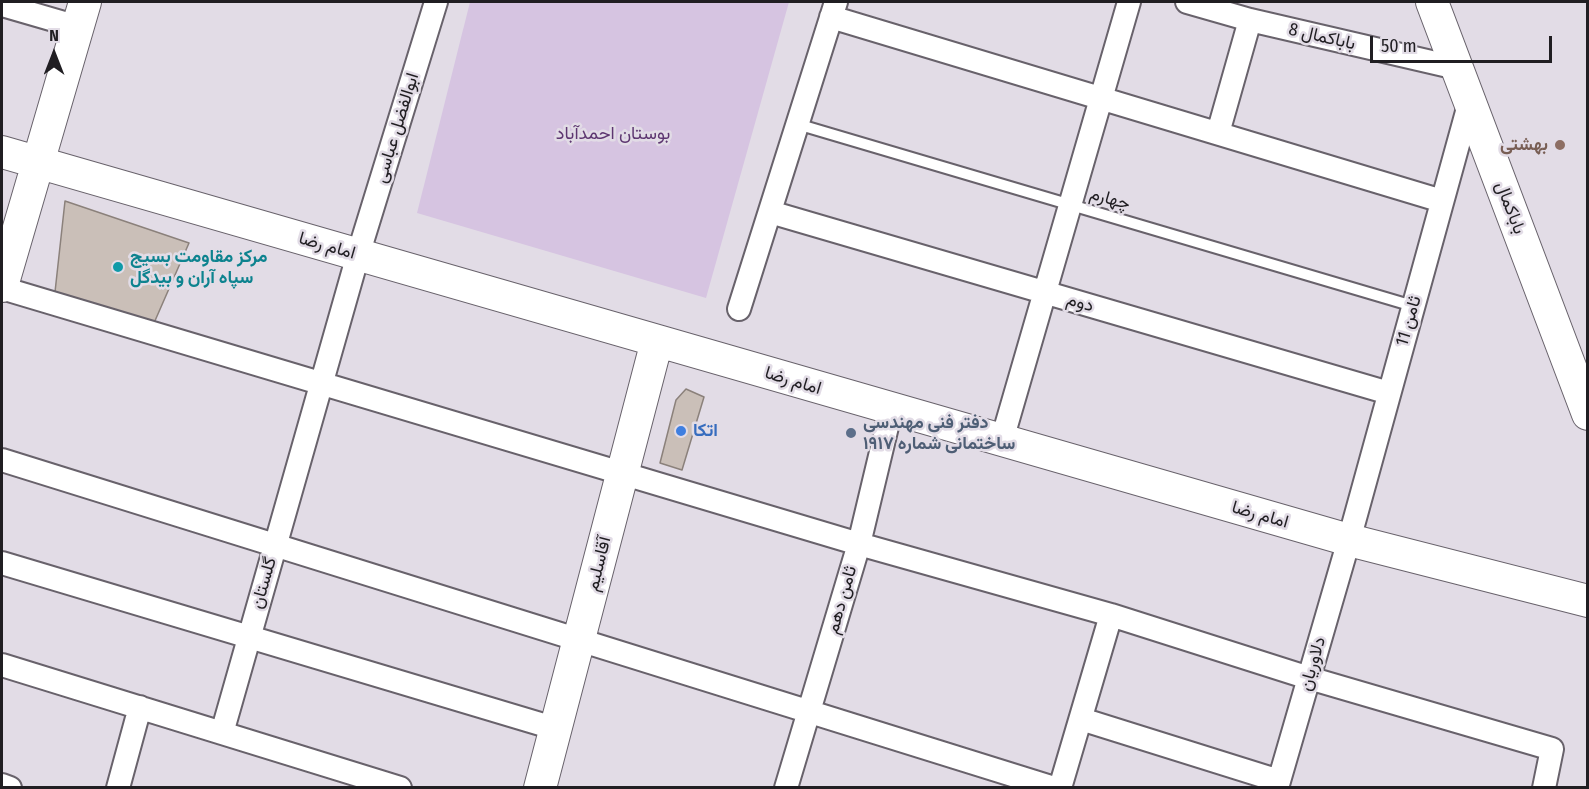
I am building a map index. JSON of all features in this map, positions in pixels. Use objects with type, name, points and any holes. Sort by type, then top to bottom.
[{"type":"street","name":"ابوالفضل عباسی","points":[[358,255],[436,2]]},
{"type":"street","points":[[1002,440],[1129,2]]},
{"type":"street","name":"باباکمال 8","points":[[1187,2],[1250,20],[1457,68]]},
{"type":"street","name":"باباکمال","points":[[1432,2],[1470,101],[1578,361],[1587,414]]},
{"type":"street","points":[[2,5],[81,14],[2,287],[859,544],[1111,615],[1309,678],[1552,749],[1544,788]]},
{"type":"street","points":[[739,309],[833,9],[1101,98],[1442,201]]},
{"type":"street","points":[[1218,133],[1250,20]]},
{"type":"street","name":"ثامن 11","points":[[1348,540],[1470,101]]},
{"type":"street","name":"امام رضا","points":[[2,152],[1348,540],[1587,601]]},
{"type":"street","name":"دوم","points":[[770,212],[1389,393]]},
{"type":"street","name":"گلستان","points":[[222,733],[358,255]]},
{"type":"street","name":"آقاسلیم","points":[[540,788],[657,341]]},
{"type":"street","name":"ثامن دهم","points":[[786,788],[859,544],[891,410]]},
{"type":"street","points":[[2,460],[1054,788]]},
{"type":"street","name":"دلاوریان","points":[[1278,784],[1348,540]]},
{"type":"street","points":[[2,563],[557,729]]},
{"type":"street","points":[[1060,788],[1111,615]]},
{"type":"street","points":[[2,665],[400,788]]},
{"type":"street","points":[[118,788],[140,707]]},
{"type":"street","points":[[1081,719],[1278,784]]},
{"type":"street","points":[[2,785],[10,788]]},
{"type":"lane","name":"چهارم","points":[[797,124],[1413,306]]},
{"type":"green space","name":"بوستان احمدآباد","points":[[470,2],[789,2],[706,298],[417,213]]},
{"type":"building","name":"مرکز مقاومت بسیج سپاه آران و بیدگل","points":[[65,201],[189,243],[154,323],[55,292]]},
{"type":"building","name":"اتکا","points":[[686,389],[704,397],[682,470],[660,463],[676,400]]},
{"type":"place","name":"بهشتی","points":[[1560,145]]},
{"type":"place","name":"مرکز مقاومت بسیج سپاه آران و بیدگل","points":[[118,267]]},
{"type":"place","name":"اتکا","points":[[681,431]]},
{"type":"place","name":"دفتر فنی مهندسی ساختمانی شماره ۱۹۱۷","points":[[851,433]]}]
